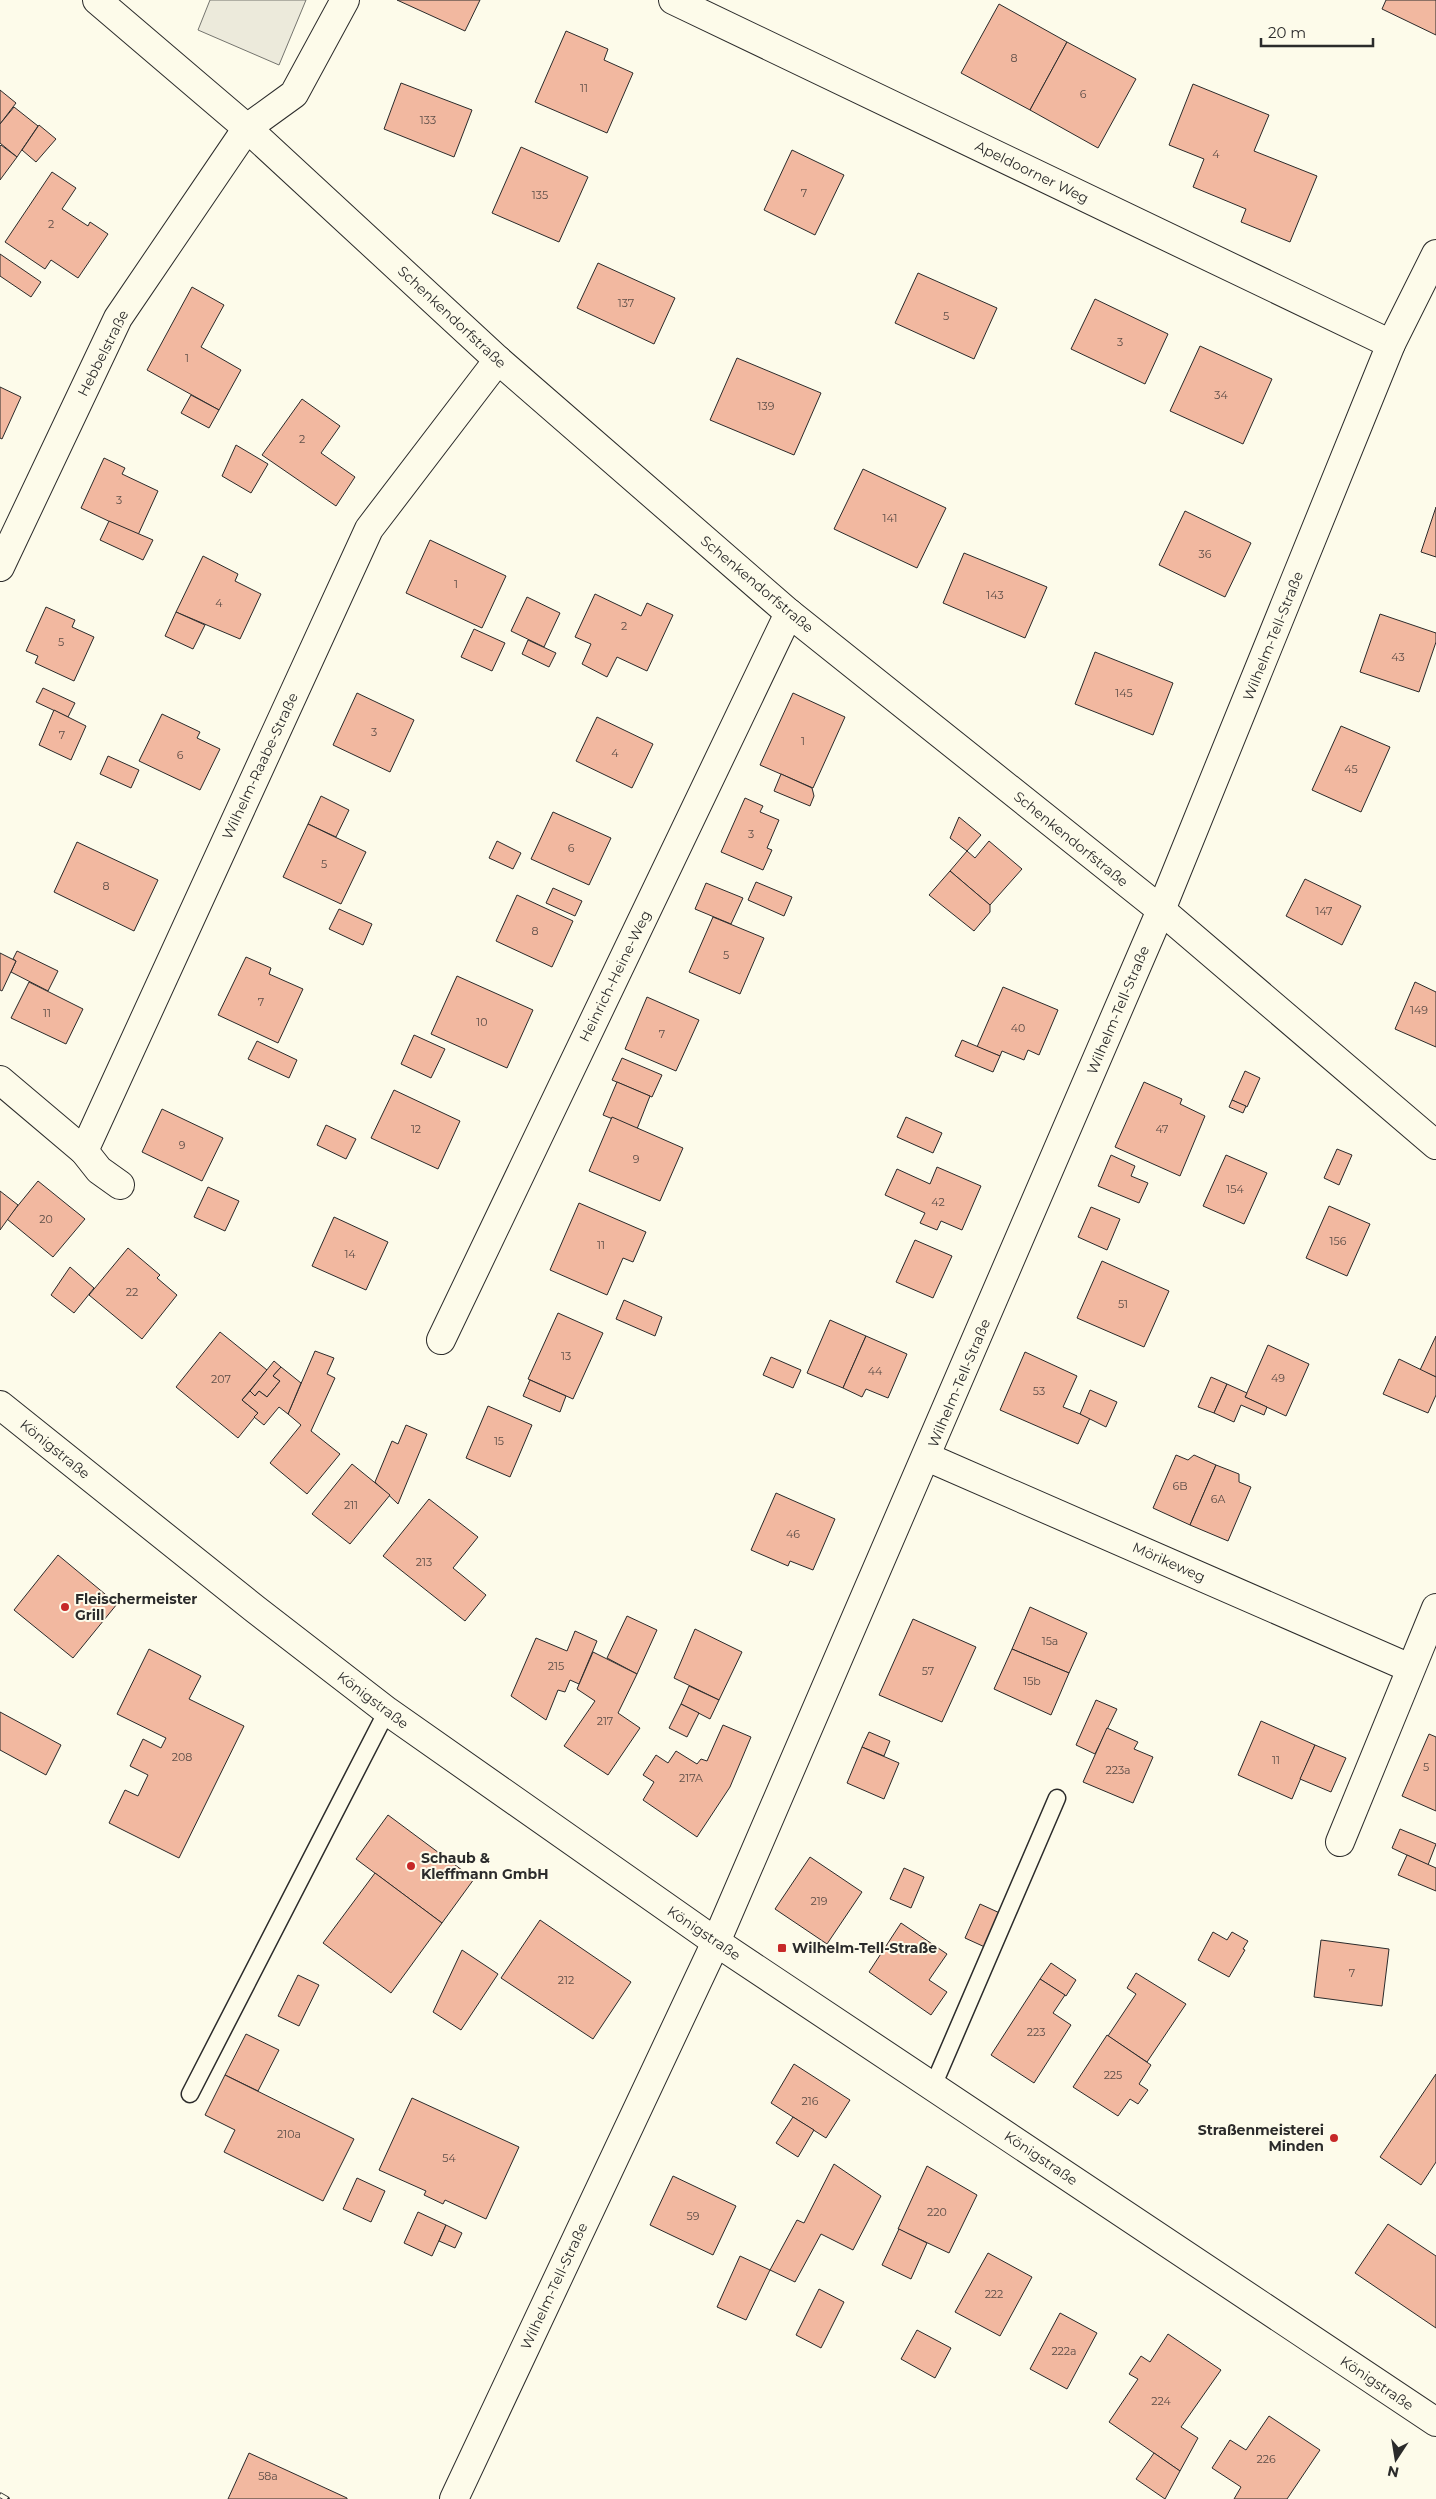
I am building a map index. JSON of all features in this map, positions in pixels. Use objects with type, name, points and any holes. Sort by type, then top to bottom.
[{"type":"street","name":"Schenkendorfstraße","points":[[97,0],[247,128],[498,360],[790,613],[1161,910],[1436,1145]]},
{"type":"street","points":[[247,128],[294,94],[345,0]]},
{"type":"street","name":"Apeldoorner Weg","points":[[673,0],[1391,344]]},
{"type":"street","name":"Hebbelstraße","points":[[0,566],[118,318],[247,128]]},
{"type":"street","name":"Wilhelm-Tell-Straße","points":[[454,2499],[716,1942],[927,1457],[1161,910],[1391,344],[1436,254]]},
{"type":"street","name":"Wilhelm-Raabe-Straße","points":[[84,1151],[369,528],[498,360]]},
{"type":"street","name":"Heinrich-Heine-Weg","points":[[441,1340],[790,613]]},
{"type":"street","points":[[0,1080],[84,1151],[100,1170],[120,1185]]},
{"type":"street","name":"Königstraße","points":[[0,1405],[255,1609],[387,1711],[716,1942],[1436,2422]]},
{"type":"street","name":"Mörikeweg","points":[[927,1457],[1410,1668]]},
{"type":"street","points":[[1340,1842],[1436,1608]]},
{"type":"lane","points":[[190,2094],[387,1711]]},
{"type":"lane","points":[[933,2086],[1057,1798]]},
{"type":"shaded area","points":[[210,0],[306,0],[279,65],[198,30]]},
{"type":"building","points":[[397,0],[480,0],[465,31]]},
{"type":"building","points":[[1386,0],[1436,0],[1436,35],[1382,9]]},
{"type":"building","points":[[999,4],[1067,42],[1030,110],[961,73]]},
{"type":"building","points":[[566,31],[608,49],[604,60],[633,73],[607,133],[535,102]]},
{"type":"building","points":[[1067,42],[1136,79],[1098,148],[1030,110]]},
{"type":"building","points":[[401,83],[472,110],[454,157],[384,129]]},
{"type":"building","points":[[1193,84],[1269,115],[1254,151],[1317,176],[1290,242],[1241,222],[1246,209],[1193,187],[1204,159],[1169,145]]},
{"type":"building","points":[[0,90],[16,103],[0,124]]},
{"type":"building","points":[[14,107],[38,126],[17,157],[0,143],[0,124]]},
{"type":"building","points":[[39,125],[56,139],[36,162],[22,150]]},
{"type":"building","points":[[0,146],[17,157],[0,180]]},
{"type":"building","points":[[521,147],[588,177],[559,242],[492,213]]},
{"type":"building","points":[[792,150],[844,175],[815,235],[764,210]]},
{"type":"building","points":[[52,172],[76,188],[62,209],[88,226],[90,222],[108,234],[78,278],[51,260],[45,269],[5,242]]},
{"type":"building","points":[[0,254],[41,282],[31,297],[0,276]]},
{"type":"building","points":[[598,263],[675,298],[654,344],[577,308]]},
{"type":"building","points":[[918,273],[997,308],[974,359],[895,323]]},
{"type":"building","points":[[192,287],[224,305],[201,347],[241,370],[219,410],[147,370]]},
{"type":"building","points":[[1095,299],[1168,334],[1145,384],[1071,349]]},
{"type":"building","points":[[1200,346],[1272,379],[1243,444],[1170,411]]},
{"type":"building","points":[[737,358],[821,393],[794,455],[710,420]]},
{"type":"building","points":[[0,387],[21,397],[2,439],[0,438]]},
{"type":"building","points":[[191,395],[219,410],[209,428],[181,413]]},
{"type":"building","points":[[302,399],[340,426],[321,453],[355,477],[336,506],[262,455]]},
{"type":"building","points":[[236,445],[268,464],[251,493],[222,476]]},
{"type":"building","points":[[104,458],[125,468],[122,474],[158,491],[138,535],[81,508]]},
{"type":"building","points":[[863,469],[946,508],[917,568],[834,529]]},
{"type":"building","points":[[1436,507],[1436,557],[1421,552]]},
{"type":"building","points":[[1185,511],[1251,543],[1225,597],[1159,565]]},
{"type":"building","points":[[109,521],[153,540],[143,560],[100,540]]},
{"type":"building","points":[[430,540],[506,576],[482,628],[406,593]]},
{"type":"building","points":[[964,553],[1047,587],[1025,638],[943,603]]},
{"type":"building","points":[[203,556],[238,574],[235,581],[261,594],[240,639],[176,612]]},
{"type":"building","points":[[595,594],[641,616],[647,603],[673,615],[647,671],[617,657],[607,677],[582,664],[591,644],[575,637]]},
{"type":"building","points":[[527,597],[560,613],[544,647],[511,631]]},
{"type":"building","points":[[46,607],[75,620],[72,627],[94,637],[74,681],[35,663],[38,656],[26,651]]},
{"type":"building","points":[[176,612],[205,625],[193,649],[165,636]]},
{"type":"building","points":[[1380,614],[1436,633],[1436,642],[1419,692],[1360,672]]},
{"type":"building","points":[[474,629],[505,643],[492,671],[461,657]]},
{"type":"building","points":[[528,640],[556,653],[549,667],[522,654]]},
{"type":"building","points":[[1095,652],[1173,683],[1153,735],[1075,704]]},
{"type":"building","points":[[43,688],[75,703],[68,717],[36,702]]},
{"type":"building","points":[[357,693],[414,720],[390,772],[333,745]]},
{"type":"building","points":[[793,693],[845,717],[813,788],[760,765]]},
{"type":"building","points":[[54,710],[86,726],[71,760],[39,745]]},
{"type":"building","points":[[162,714],[200,732],[197,738],[220,749],[200,790],[139,761]]},
{"type":"building","points":[[597,717],[653,744],[632,788],[576,761]]},
{"type":"building","points":[[1341,726],[1390,747],[1361,812],[1312,790]]},
{"type":"building","points":[[108,756],[139,770],[131,788],[100,774]]},
{"type":"building","points":[[781,774],[812,788],[814,796],[810,806],[774,791]]},
{"type":"building","points":[[321,796],[349,810],[336,837],[308,824]]},
{"type":"building","points":[[745,798],[763,806],[760,812],[779,820],[767,848],[772,850],[763,870],[721,852]]},
{"type":"building","points":[[553,812],[611,838],[589,885],[531,859]]},
{"type":"building","points":[[959,817],[981,835],[967,851],[950,838]]},
{"type":"building","points":[[308,824],[366,852],[341,904],[283,877]]},
{"type":"building","points":[[497,841],[521,853],[513,869],[489,858]]},
{"type":"building","points":[[989,841],[1022,869],[990,905],[950,871],[967,851],[975,858]]},
{"type":"building","points":[[77,842],[158,880],[134,931],[54,892]]},
{"type":"building","points":[[950,871],[990,905],[990,912],[974,931],[929,895]]},
{"type":"building","points":[[1305,879],[1361,906],[1342,945],[1286,916]]},
{"type":"building","points":[[756,882],[792,897],[784,916],[748,900]]},
{"type":"building","points":[[706,883],[743,898],[731,924],[695,909]]},
{"type":"building","points":[[553,888],[582,901],[575,916],[546,903]]},
{"type":"building","points":[[517,895],[573,921],[552,967],[496,941]]},
{"type":"building","points":[[339,909],[372,924],[363,945],[329,929]]},
{"type":"building","points":[[713,917],[764,938],[740,994],[689,972]]},
{"type":"building","points":[[17,951],[58,971],[48,991],[11,972],[16,961],[13,959]]},
{"type":"building","points":[[0,953],[16,961],[2,991],[0,990]]},
{"type":"building","points":[[246,957],[271,968],[269,974],[303,989],[278,1043],[218,1015]]},
{"type":"building","points":[[457,976],[533,1010],[507,1068],[431,1034]]},
{"type":"building","points":[[29,982],[83,1009],[66,1044],[11,1018]]},
{"type":"building","points":[[1415,982],[1436,992],[1436,1047],[1395,1029]]},
{"type":"building","points":[[1003,987],[1058,1010],[1039,1055],[1028,1050],[1024,1060],[1002,1051],[1000,1056],[977,1047]]},
{"type":"building","points":[[647,997],[699,1020],[676,1071],[625,1049]]},
{"type":"building","points":[[414,1035],[445,1049],[431,1078],[401,1064]]},
{"type":"building","points":[[962,1040],[1000,1056],[993,1072],[955,1056]]},
{"type":"building","points":[[257,1041],[297,1060],[289,1078],[248,1059]]},
{"type":"building","points":[[622,1058],[662,1075],[652,1097],[612,1080]]},
{"type":"building","points":[[1245,1071],[1260,1078],[1247,1107],[1232,1100]]},
{"type":"building","points":[[617,1082],[650,1096],[637,1129],[603,1115]]},
{"type":"building","points":[[1144,1082],[1182,1099],[1180,1104],[1205,1116],[1180,1176],[1115,1147]]},
{"type":"building","points":[[394,1090],[460,1121],[438,1169],[371,1138]]},
{"type":"building","points":[[1232,1100],[1246,1106],[1243,1113],[1229,1107]]},
{"type":"building","points":[[162,1109],[223,1138],[202,1181],[142,1152]]},
{"type":"building","points":[[612,1117],[683,1148],[660,1201],[589,1171]]},
{"type":"building","points":[[906,1117],[942,1133],[933,1153],[897,1137]]},
{"type":"building","points":[[326,1125],[356,1139],[346,1159],[317,1145]]},
{"type":"building","points":[[1337,1149],[1352,1155],[1339,1185],[1324,1178]]},
{"type":"building","points":[[1111,1155],[1135,1166],[1131,1176],[1148,1183],[1139,1203],[1098,1186]]},
{"type":"building","points":[[1226,1155],[1267,1173],[1244,1224],[1203,1206]]},
{"type":"building","points":[[937,1167],[981,1186],[962,1230],[941,1221],[937,1230],[920,1223],[925,1213],[885,1195],[897,1169],[930,1184]]},
{"type":"building","points":[[38,1181],[85,1219],[53,1257],[7,1219]]},
{"type":"building","points":[[208,1187],[239,1201],[225,1231],[194,1217]]},
{"type":"building","points":[[0,1191],[18,1205],[0,1230]]},
{"type":"building","points":[[579,1203],[646,1232],[633,1262],[623,1258],[607,1295],[550,1270]]},
{"type":"building","points":[[1329,1206],[1370,1224],[1347,1276],[1306,1258]]},
{"type":"building","points":[[1091,1207],[1120,1219],[1107,1250],[1078,1237]]},
{"type":"building","points":[[334,1217],[388,1242],[366,1290],[312,1266]]},
{"type":"building","points":[[915,1240],[952,1256],[933,1298],[896,1282]]},
{"type":"building","points":[[128,1248],[160,1275],[157,1278],[177,1295],[142,1339],[89,1295]]},
{"type":"building","points":[[1102,1261],[1169,1291],[1144,1347],[1077,1318]]},
{"type":"building","points":[[70,1267],[94,1288],[74,1313],[51,1295]]},
{"type":"building","points":[[624,1300],[662,1317],[655,1336],[616,1319]]},
{"type":"building","points":[[558,1313],[603,1333],[573,1399],[528,1379]]},
{"type":"building","points":[[830,1320],[866,1336],[843,1388],[807,1373]]},
{"type":"building","points":[[220,1332],[267,1370],[242,1400],[258,1413],[238,1438],[176,1387]]},
{"type":"building","points":[[866,1336],[907,1354],[888,1398],[866,1389],[862,1397],[843,1388]]},
{"type":"building","points":[[1436,1336],[1436,1377],[1420,1370]]},
{"type":"building","points":[[1268,1345],[1309,1364],[1286,1416],[1245,1397]]},
{"type":"building","points":[[315,1351],[334,1358],[327,1374],[335,1378],[311,1431],[340,1454],[307,1494],[270,1463],[301,1425],[288,1414]]},
{"type":"building","points":[[1025,1352],[1077,1376],[1063,1407],[1090,1418],[1078,1444],[1000,1410]]},
{"type":"building","points":[[771,1357],[801,1370],[793,1388],[763,1375]]},
{"type":"building","points":[[1399,1359],[1436,1377],[1436,1395],[1428,1413],[1383,1394]]},
{"type":"building","points":[[274,1361],[281,1367],[273,1376],[280,1381],[267,1397],[259,1391],[255,1396],[250,1391]]},
{"type":"building","points":[[281,1367],[301,1383],[288,1414],[279,1407],[264,1425],[254,1417],[258,1413],[242,1400],[250,1391],[255,1396],[259,1391],[267,1397],[280,1381],[273,1376]]},
{"type":"building","points":[[1211,1377],[1227,1384],[1214,1413],[1198,1407]]},
{"type":"building","points":[[530,1380],[566,1396],[560,1412],[523,1396]]},
{"type":"building","points":[[1227,1384],[1247,1393],[1245,1397],[1267,1407],[1264,1415],[1241,1405],[1234,1422],[1214,1413]]},
{"type":"building","points":[[1090,1390],[1117,1402],[1106,1427],[1080,1414]]},
{"type":"building","points":[[488,1406],[532,1425],[510,1477],[466,1458]]},
{"type":"building","points":[[406,1425],[427,1434],[398,1504],[375,1482],[392,1441],[398,1444]]},
{"type":"building","points":[[1176,1455],[1188,1460],[1194,1455],[1216,1465],[1190,1525],[1153,1508]]},
{"type":"building","points":[[352,1464],[390,1495],[350,1544],[312,1514]]},
{"type":"building","points":[[1216,1465],[1239,1474],[1239,1482],[1251,1487],[1228,1541],[1190,1525]]},
{"type":"building","points":[[776,1493],[835,1519],[813,1570],[790,1561],[788,1566],[751,1550]]},
{"type":"building","points":[[429,1499],[478,1537],[453,1568],[486,1595],[465,1621],[383,1556]]},
{"type":"building","name":"Fleischermeister Grill","points":[[58,1555],[117,1604],[73,1658],[14,1610]]},
{"type":"building","points":[[1030,1607],[1087,1633],[1069,1673],[1012,1649]]},
{"type":"building","points":[[627,1616],[657,1630],[637,1674],[607,1658]]},
{"type":"building","points":[[913,1619],[976,1647],[942,1722],[879,1695]]},
{"type":"building","points":[[695,1629],[742,1652],[719,1700],[674,1678]]},
{"type":"building","points":[[575,1631],[597,1641],[579,1684],[570,1680],[565,1692],[558,1690],[546,1720],[511,1696],[536,1638],[567,1651]]},
{"type":"building","points":[[149,1649],[201,1676],[189,1699],[244,1726],[179,1858],[109,1823],[125,1790],[138,1796],[148,1775],[130,1766],[143,1739],[161,1748],[166,1738],[117,1714]]},
{"type":"building","points":[[1012,1649],[1069,1673],[1051,1715],[994,1689]]},
{"type":"building","points":[[593,1652],[637,1674],[618,1713],[640,1728],[608,1775],[564,1746],[595,1701],[577,1689]]},
{"type":"building","points":[[689,1686],[719,1700],[710,1719],[681,1704]]},
{"type":"building","points":[[1096,1700],[1117,1709],[1095,1754],[1076,1745]]},
{"type":"building","points":[[681,1704],[699,1713],[687,1737],[669,1728]]},
{"type":"building","points":[[0,1712],[61,1745],[46,1775],[0,1750]]},
{"type":"building","points":[[1261,1721],[1315,1745],[1292,1799],[1238,1775]]},
{"type":"building","points":[[723,1725],[751,1737],[730,1787],[697,1837],[643,1800],[654,1782],[643,1775],[656,1755],[668,1763],[676,1751],[697,1764],[701,1759],[707,1761]]},
{"type":"building","points":[[1107,1728],[1138,1742],[1134,1749],[1153,1757],[1133,1803],[1083,1782]]},
{"type":"building","points":[[869,1732],[890,1741],[884,1756],[862,1747]]},
{"type":"building","points":[[1429,1734],[1436,1737],[1436,1811],[1402,1796]]},
{"type":"building","points":[[1315,1745],[1346,1758],[1331,1792],[1300,1779]]},
{"type":"building","points":[[862,1747],[899,1763],[884,1799],[847,1783]]},
{"type":"building","name":"Schaub & Kleffmann GmbH","points":[[388,1815],[474,1879],[442,1923],[356,1859]]},
{"type":"building","points":[[1400,1829],[1436,1844],[1428,1865],[1392,1848]]},
{"type":"building","points":[[1407,1855],[1436,1868],[1436,1891],[1398,1875]]},
{"type":"building","points":[[810,1857],[862,1892],[827,1944],[775,1909]]},
{"type":"building","points":[[904,1868],[924,1877],[911,1908],[890,1899]]},
{"type":"building","points":[[375,1873],[442,1923],[391,1993],[323,1943]]},
{"type":"building","points":[[980,1904],[1002,1914],[987,1948],[965,1938]]},
{"type":"building","points":[[540,1920],[631,1982],[593,2039],[501,1978]]},
{"type":"building","points":[[901,1923],[947,1954],[929,1980],[947,1992],[931,2015],[869,1972]]},
{"type":"building","points":[[1213,1932],[1227,1940],[1232,1932],[1248,1941],[1243,1949],[1245,1950],[1229,1977],[1198,1960]]},
{"type":"building","points":[[1321,1940],[1389,1949],[1382,2006],[1314,1997]]},
{"type":"building","points":[[462,1950],[498,1974],[461,2030],[433,2012]]},
{"type":"building","points":[[1051,1963],[1076,1980],[1066,1996],[1040,1979]]},
{"type":"building","points":[[1136,1973],[1186,2004],[1147,2062],[1108,2036],[1136,1994],[1127,1988]]},
{"type":"building","points":[[298,1975],[319,1985],[299,2026],[278,2016]]},
{"type":"building","points":[[1040,1979],[1065,1995],[1053,2013],[1071,2025],[1034,2083],[991,2055]]},
{"type":"building","points":[[246,2034],[279,2050],[258,2091],[225,2075]]},
{"type":"building","points":[[1107,2035],[1151,2065],[1139,2084],[1148,2090],[1138,2104],[1130,2099],[1118,2116],[1073,2087]]},
{"type":"building","points":[[794,2064],[850,2100],[826,2138],[771,2103]]},
{"type":"building","points":[[1436,2074],[1436,2162],[1421,2185],[1380,2157]]},
{"type":"building","points":[[225,2075],[354,2139],[323,2201],[224,2152],[235,2130],[205,2115]]},
{"type":"building","points":[[412,2098],[519,2147],[486,2219],[445,2200],[443,2204],[424,2195],[426,2191],[379,2170]]},
{"type":"building","points":[[793,2117],[814,2130],[798,2157],[776,2143]]},
{"type":"building","points":[[834,2164],[881,2196],[853,2250],[821,2234],[795,2282],[770,2270],[797,2220],[804,2223]]},
{"type":"building","points":[[927,2166],[977,2195],[949,2253],[898,2229]]},
{"type":"building","points":[[673,2176],[736,2206],[713,2255],[650,2225]]},
{"type":"building","points":[[357,2178],[385,2191],[371,2222],[343,2209]]},
{"type":"building","points":[[418,2212],[446,2225],[432,2256],[404,2243]]},
{"type":"building","points":[[1388,2224],[1436,2256],[1436,2328],[1355,2273]]},
{"type":"building","points":[[446,2225],[462,2233],[455,2248],[439,2241]]},
{"type":"building","points":[[899,2229],[927,2243],[911,2279],[882,2265]]},
{"type":"building","points":[[988,2253],[1032,2277],[1000,2336],[955,2312]]},
{"type":"building","points":[[740,2256],[770,2270],[746,2320],[717,2307]]},
{"type":"building","points":[[819,2289],[844,2302],[821,2348],[796,2335]]},
{"type":"building","points":[[1060,2313],[1097,2333],[1067,2389],[1030,2369]]},
{"type":"building","points":[[917,2330],[951,2348],[935,2378],[901,2359]]},
{"type":"building","points":[[1168,2334],[1221,2370],[1181,2427],[1198,2438],[1180,2471],[1109,2422],[1138,2379],[1129,2374],[1141,2356],[1150,2362]]},
{"type":"building","points":[[1269,2416],[1320,2450],[1287,2499],[1234,2499],[1241,2487],[1212,2468],[1230,2440],[1246,2450]]},
{"type":"building","points":[[249,2453],[347,2498],[347,2499],[228,2499]]},
{"type":"building","points":[[1154,2453],[1180,2471],[1165,2499],[1136,2479]]},
{"type":"railway","points":[[0,2495],[7,2499]]},
{"type":"place","name":"Fleischermeister Grill","points":[[65,1607]]},
{"type":"place","name":"Schaub & Kleffmann GmbH","points":[[411,1866]]},
{"type":"place","name":"Wilhelm-Tell-Straße","points":[[782,1948]]},
{"type":"place","name":"Straßenmeisterei Minden","points":[[1334,2138]]}]
